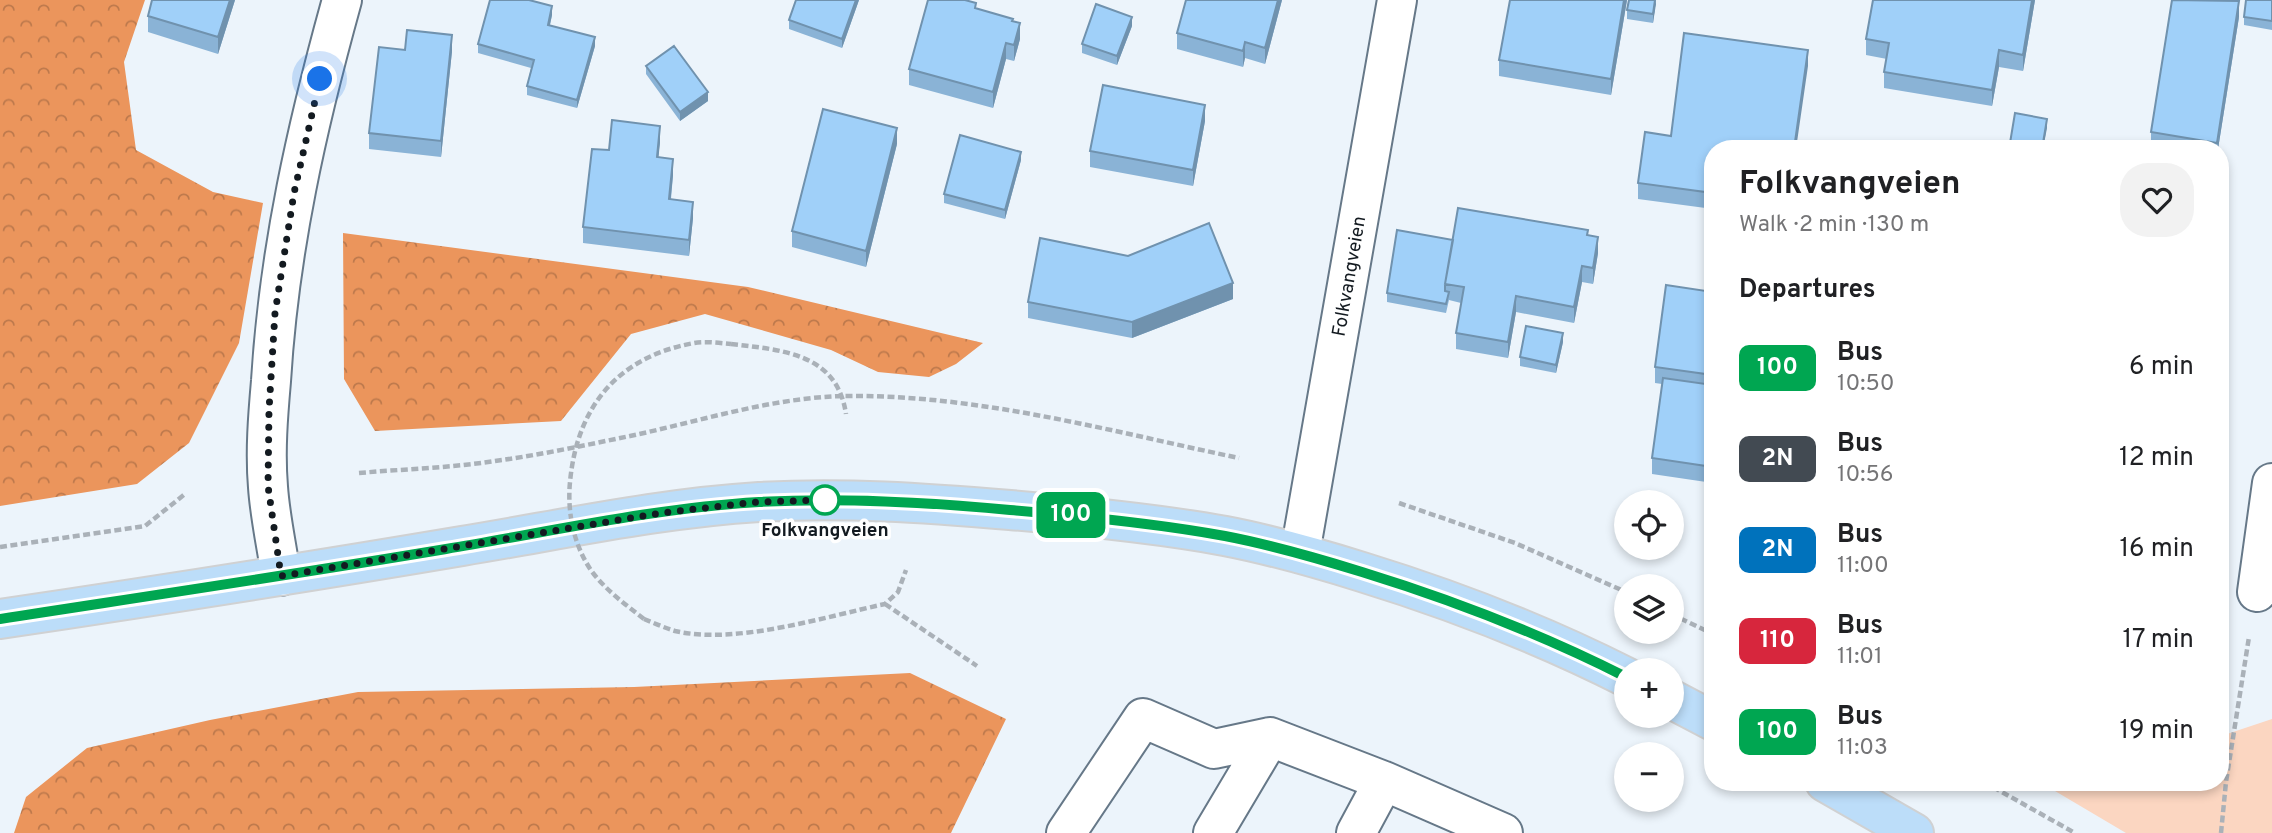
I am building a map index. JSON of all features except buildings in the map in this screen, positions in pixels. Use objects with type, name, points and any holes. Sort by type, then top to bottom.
[{"type":"main road","points":[[0,619],[661,513],[757,502],[912,502],[1071,515],[1226,536],[1300,553],[1473,609],[1574,651],[1614,671]]},
{"type":"main road","points":[[1684,706],[1704,716]]},
{"type":"main road","points":[[1841,791],[1914,833]]},
{"type":"street","points":[[281,576],[268,486],[275,313],[294,193],[320,79],[342,0]]},
{"type":"street","name":"Folkvangveien","points":[[1300,553],[1397,0]]},
{"type":"street","points":[[2257,592],[2272,483]]},
{"type":"street","points":[[1066,833],[1143,718],[1214,749],[1270,737],[1384,781],[1503,833]]},
{"type":"street","points":[[1213,833],[1270,737]]},
{"type":"street","points":[[1356,833],[1384,781]]},
{"type":"path","points":[[846,414],[843,396],[829,372],[794,354],[731,344],[696,343],[655,354],[626,371],[600,395],[581,428],[572,460],[568,502],[575,538],[592,571],[612,594],[644,619],[674,631],[712,635],[772,629],[885,604],[898,592],[906,570]]},
{"type":"path","points":[[359,473],[495,461],[631,436],[784,401],[843,396],[958,402],[1015,411],[1239,458]]},
{"type":"path","points":[[0,547],[145,526],[185,494]]},
{"type":"path","points":[[1399,503],[1515,543],[1614,587]]},
{"type":"path","points":[[2229,764],[2257,592]]},
{"type":"path","points":[[885,604],[977,666]]},
{"type":"path","points":[[1684,620],[1704,630]]},
{"type":"path","points":[[2000,791],[2075,833]]},
{"type":"path","points":[[2221,833],[2225,791]]},
{"type":"shaded area","points":[[2272,719],[2272,833],[2126,833],[2055,791],[2229,791],[2229,733]]},
{"type":"green space","points":[[0,0],[145,0],[124,62],[136,150],[213,192],[263,203],[239,343],[189,443],[137,484],[0,506]]},
{"type":"green space","points":[[343,233],[748,287],[983,343],[956,364],[929,377],[878,372],[831,350],[705,314],[631,334],[561,421],[375,431],[344,379]]},
{"type":"green space","points":[[910,673],[1006,719],[951,833],[14,833],[26,797],[87,748],[210,720],[358,692],[634,687]]},
{"type":"bus line","name":"100","points":[[0,619],[661,513],[757,502],[912,502],[1071,515],[1160,526],[1226,536],[1300,553],[1473,609],[1574,651],[1614,671]]},
{"type":"place","name":"Folkvangveien","points":[[825,500]]},
{"type":"route","points":[[320,79],[294,193],[275,313],[268,486],[281,576],[661,513],[757,502],[825,500]]}]
